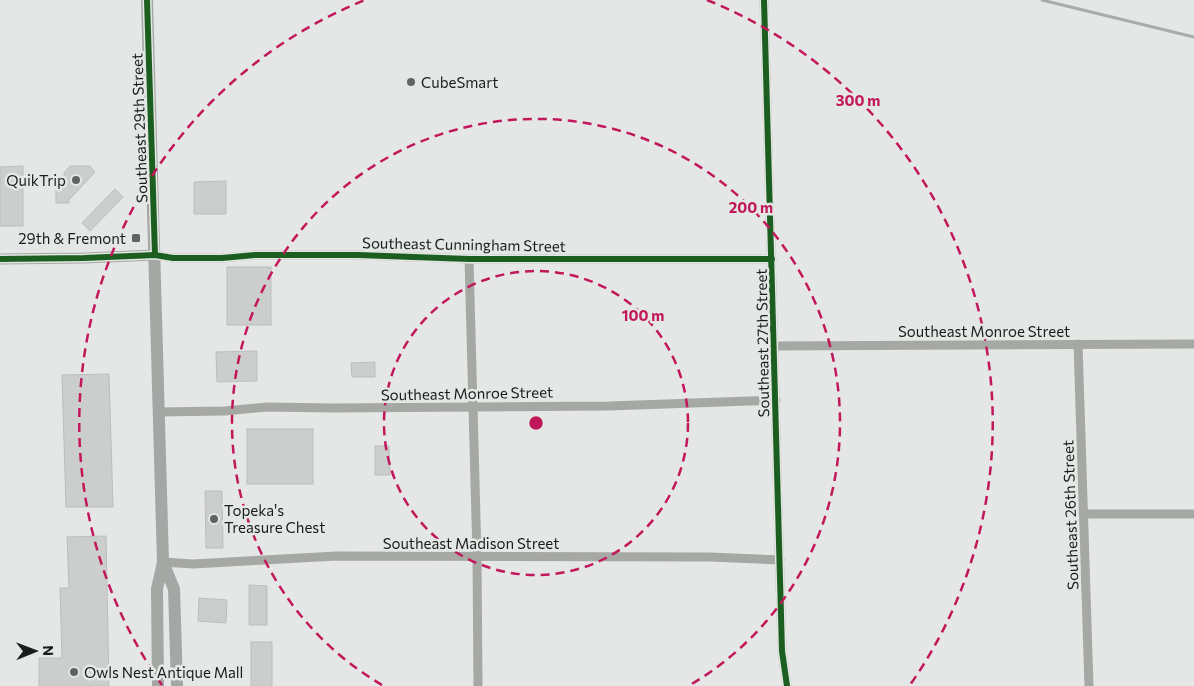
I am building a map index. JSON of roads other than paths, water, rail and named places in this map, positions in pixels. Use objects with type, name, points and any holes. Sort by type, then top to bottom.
[{"type":"main road","name":"Southeast 29th Street","points":[[147,0],[163,562],[157,589],[158,686]]},
{"type":"main road","name":"Southeast 29th Street","points":[[163,562],[174,589],[177,686]]},
{"type":"street","name":"Southeast 27th Street","points":[[764,0],[782,651],[787,686]]},
{"type":"street","name":"Southeast Cunningham Street","points":[[155,255],[173,258],[222,258],[255,255],[358,255],[469,259],[772,259]]},
{"type":"street","points":[[0,259],[155,255]]},
{"type":"street","points":[[469,259],[474,406],[478,686]]},
{"type":"street","name":"Southeast 26th Street","points":[[1078,344],[1089,686]]},
{"type":"street","name":"Southeast Monroe Street","points":[[774,346],[1194,344]]},
{"type":"street","name":"Southeast Monroe Street","points":[[159,412],[224,411],[267,407],[609,406],[776,400]]},
{"type":"street","points":[[1083,514],[1194,514]]},
{"type":"street","name":"Southeast Madison Street","points":[[163,562],[193,564],[337,556],[710,557],[780,560]]},
{"type":"railway","points":[[1042,0],[1194,37]]},
{"type":"place","name":"CubeSmart","points":[[411,82]]},
{"type":"place","name":"QuikTrip","points":[[76,180]]},
{"type":"place","name":"29th & Fremont","points":[[136,238]]},
{"type":"place","name":"Topeka's Treasure Chest","points":[[214,519]]},
{"type":"place","name":"Owls Nest Antique Mall","points":[[74,672]]}]
